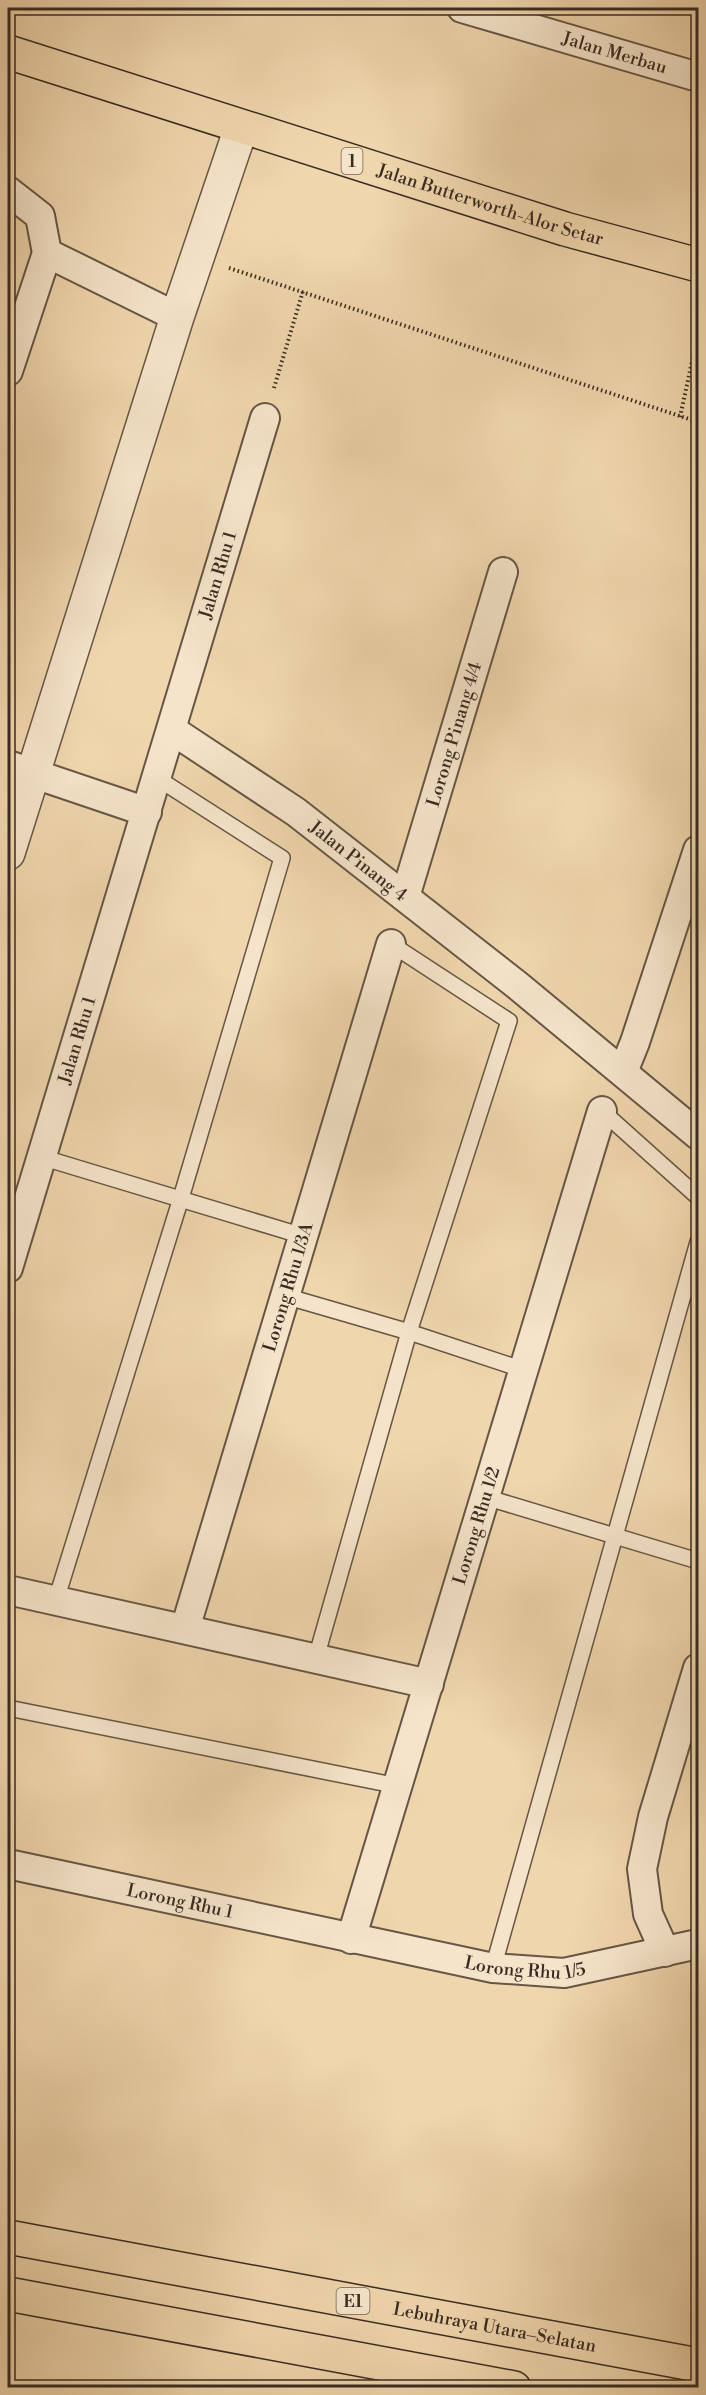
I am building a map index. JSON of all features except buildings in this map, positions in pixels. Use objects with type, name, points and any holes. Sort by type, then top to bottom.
[{"type":"main road","name":"Jalan Butterworth-Alor Setar","points":[[8,52],[241,128],[565,229],[699,265]]},
{"type":"main road","name":"Lebuhraya Utara–Selatan","points":[[8,2237],[699,2366]]},
{"type":"main road","points":[[8,2294],[514,2388]]},
{"type":"street","name":"Jalan Merbau","points":[[462,8],[699,77]]},
{"type":"street","points":[[8,853],[20,769],[241,128]]},
{"type":"street","points":[[8,191],[40,216],[47,253],[14,328],[8,370]]},
{"type":"street","points":[[47,253],[177,317]]},
{"type":"street","name":"Jalan Rhu 1","points":[[172,730],[265,418]]},
{"type":"street","name":"Lorong Pinang 4/4","points":[[405,897],[503,572]]},
{"type":"street","points":[[20,769],[147,812],[172,730]]},
{"type":"street","name":"Jalan Pinang 4","points":[[172,730],[296,812],[405,897],[699,1135]]},
{"type":"street","name":"Jalan Rhu 1","points":[[8,1268],[147,812]]},
{"type":"street","points":[[623,1072],[699,850]]},
{"type":"street","name":"Lorong Rhu 1/3A","points":[[185,1629],[391,944]]},
{"type":"street","name":"Lorong Rhu 1/2","points":[[351,1939],[602,1111]]},
{"type":"street","points":[[8,1590],[429,1684]]},
{"type":"street","points":[[665,1952],[648,1914],[642,1869],[653,1817],[699,1668]]},
{"type":"street","name":"Lorong Rhu 1","points":[[8,1864],[351,1939]]},
{"type":"street","name":"Lorong Rhu 1/5","points":[[351,1939],[493,1968],[564,1973],[699,1944]]},
{"type":"lane","points":[[56,1600],[181,1198],[282,858],[157,778]]},
{"type":"lane","points":[[316,1658],[409,1332],[509,1021],[391,944]]},
{"type":"lane","points":[[602,1111],[699,1197]]},
{"type":"lane","points":[[41,1157],[303,1236]]},
{"type":"lane","points":[[493,1968],[699,1242]]},
{"type":"lane","points":[[285,1296],[409,1332],[524,1370]]},
{"type":"lane","points":[[485,1497],[699,1561]]},
{"type":"lane","points":[[8,1708],[398,1786]]},
{"type":"path","points":[[196,258],[699,422]]},
{"type":"path","points":[[265,418],[303,291]]},
{"type":"path","points":[[681,417],[699,334]]}]
